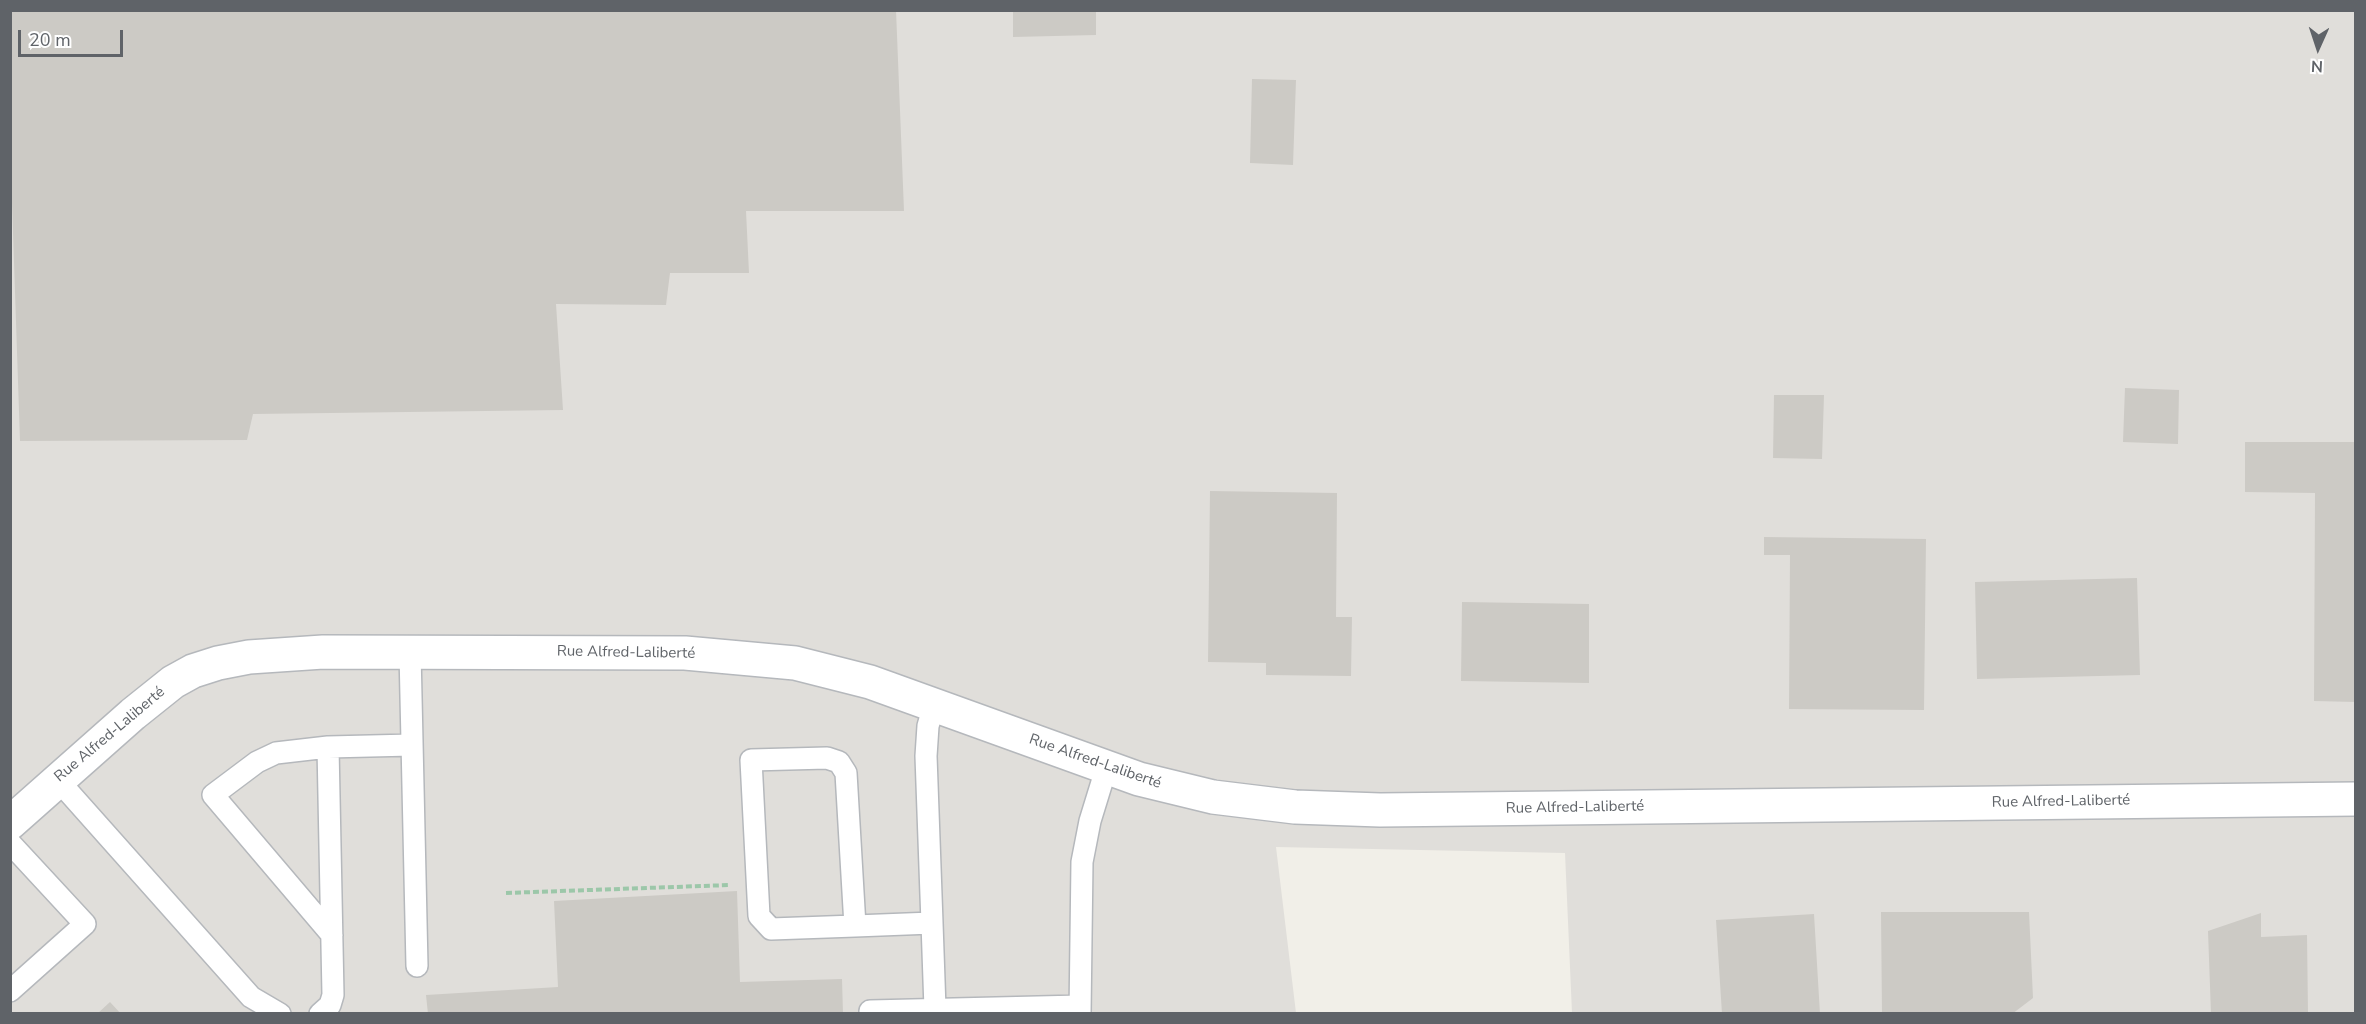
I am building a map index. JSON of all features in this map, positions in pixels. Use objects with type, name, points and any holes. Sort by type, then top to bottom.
[{"type":"street","name":"Rue Alfred-Laliberté","points":[[10,823],[139,709],[193,671],[218,663],[282,653],[685,652],[764,658],[845,674],[1106,769],[1168,787],[1235,800],[1296,807],[1347,809],[2355,799]]},
{"type":"lane","points":[[410,652],[417,966]]},
{"type":"lane","points":[[934,705],[928,726],[926,756],[935,1009]]},
{"type":"lane","points":[[333,935],[213,795],[256,762],[276,753],[328,747],[412,745]]},
{"type":"lane","points":[[320,1014],[330,1005],[333,995],[328,747]]},
{"type":"lane","points":[[855,926],[846,773],[839,762],[826,758],[751,760],[759,916],[771,929],[855,926],[933,922]]},
{"type":"lane","points":[[870,1011],[1080,1010],[1082,862],[1090,821],[1106,769]]},
{"type":"lane","points":[[57,780],[251,997],[280,1014]]},
{"type":"lane","points":[[10,843],[85,924],[10,991]]},
{"type":"path","points":[[506,892],[714,886]]},
{"type":"path","points":[[692,887],[693,894]]},
{"type":"shaded area","points":[[10,11],[2355,11],[2355,1013],[1572,1013],[1565,853],[1276,847],[1296,1013],[11,1013]]},
{"type":"building","points":[[10,10],[896,10],[904,211],[746,211],[749,273],[670,273],[666,305],[556,304],[563,410],[253,414],[247,440],[20,441],[10,143]]},
{"type":"building","points":[[1013,10],[1096,10],[1096,35],[1013,37]]},
{"type":"building","points":[[1252,79],[1296,80],[1293,165],[1250,163]]},
{"type":"building","points":[[2125,388],[2179,390],[2178,444],[2123,442]]},
{"type":"building","points":[[1774,395],[1824,395],[1822,459],[1773,458]]},
{"type":"building","points":[[2245,442],[2356,442],[2356,702],[2314,701],[2315,493],[2245,492]]},
{"type":"building","points":[[1210,491],[1337,493],[1336,617],[1352,617],[1351,676],[1266,675],[1266,663],[1208,662]]},
{"type":"building","points":[[1764,537],[1926,539],[1924,710],[1789,709],[1790,555],[1764,555]]},
{"type":"building","points":[[2137,578],[2140,675],[1977,679],[1975,582]]},
{"type":"building","points":[[1462,602],[1589,604],[1589,683],[1461,681]]},
{"type":"building","points":[[737,891],[740,982],[842,979],[843,1014],[428,1014],[426,995],[558,987],[554,901]]},
{"type":"building","points":[[1881,912],[2029,912],[2033,998],[2012,1014],[1882,1014]]},
{"type":"building","points":[[2261,913],[2261,937],[2307,935],[2308,1014],[2211,1014],[2208,931]]},
{"type":"building","points":[[1814,914],[1820,1014],[1722,1014],[1716,920]]},
{"type":"building","points":[[110,1002],[121,1014],[97,1014]]}]
